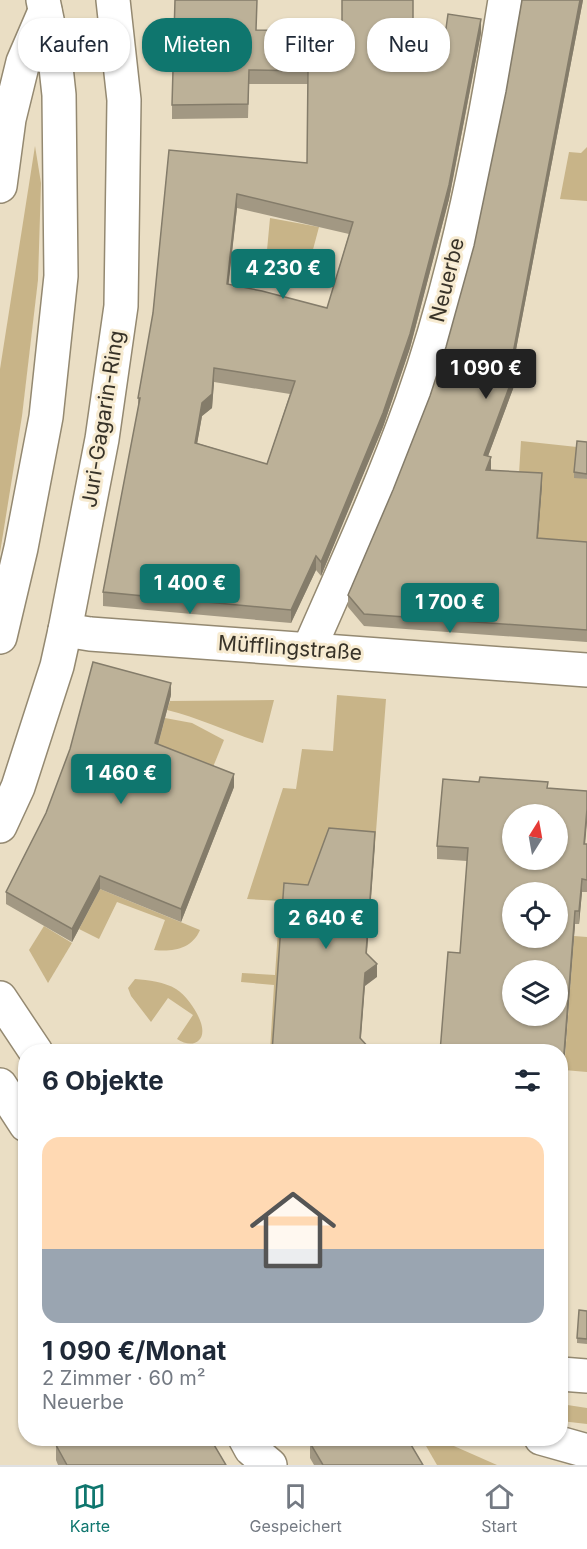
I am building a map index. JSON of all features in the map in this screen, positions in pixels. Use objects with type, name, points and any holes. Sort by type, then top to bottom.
[{"type":"street","name":"Juri-Gagarin-Ring","points":[[0,826],[18,787],[57,666],[102,439],[121,306],[124,100],[113,0]]},
{"type":"street","name":"Neuerbe","points":[[309,649],[389,464],[432,340],[472,181],[491,92],[505,0]]},
{"type":"street","points":[[0,186],[9,119],[23,62],[44,5]]},
{"type":"street","points":[[0,637],[21,548],[46,417],[61,276],[59,95],[44,5]]},
{"type":"street","name":"Müfflingstraße","points":[[65,630],[90,634],[587,670]]},
{"type":"street","points":[[0,998],[31,1044]]},
{"type":"street","points":[[0,1084],[18,1112]]},
{"type":"street","points":[[568,1375],[587,1376]]},
{"type":"street","points":[[568,1445],[587,1450]]},
{"type":"street","points":[[249,1446],[270,1465]]},
{"type":"street","points":[[278,1465],[279,1446]]},
{"type":"shaded area","points":[[35,146],[41,183],[38,280],[22,416],[0,553],[0,369]]},
{"type":"shaded area","points":[[587,147],[587,201],[560,199],[569,152],[581,153]]},
{"type":"shaded area","points":[[270,218],[319,227],[307,272],[266,261]]},
{"type":"shaded area","points":[[521,441],[577,447],[574,477],[587,479],[587,554],[514,556]]},
{"type":"shaded area","points":[[337,695],[386,699],[375,845],[276,1044],[270,1044],[274,985],[241,982],[242,973],[275,975],[280,901],[247,899],[283,788],[296,789],[302,749],[333,751]]},
{"type":"shaded area","points":[[274,700],[263,743],[167,710],[170,701]]},
{"type":"shaded area","points":[[165,718],[192,723],[224,740],[213,767],[155,756]]},
{"type":"shaded area","points":[[100,889],[200,930],[192,941],[181,948],[154,950],[165,920],[117,902],[99,939],[79,929]]},
{"type":"shaded area","points":[[44,926],[72,943],[48,983],[29,950]]},
{"type":"shaded area","points":[[574,936],[587,937],[587,1072],[568,1070],[568,1044],[566,1044]]},
{"type":"shaded area","points":[[135,979],[167,985],[184,996],[201,1023],[200,1039],[197,1042],[188,1043],[177,1039],[193,1015],[168,998],[151,1022],[131,996],[128,988]]},
{"type":"shaded area","points":[[568,1405],[587,1408],[587,1424],[568,1422]]},
{"type":"shaded area","points":[[426,1446],[454,1446],[497,1465],[437,1465]]},
{"type":"building","points":[[175,0],[257,0],[256,30],[264,30],[264,70],[252,70],[252,18],[174,18]]},
{"type":"building","points":[[342,0],[413,0],[413,18],[367,18],[367,72],[450,72],[450,18],[447,18],[448,14],[481,19],[449,185],[410,334],[383,413],[321,562],[316,556],[291,610],[103,592],[140,398],[138,398],[153,313],[169,150],[307,163],[308,72],[355,72],[355,18],[342,18]],"holes":[[[237,194],[353,222],[327,308],[227,284]],[[214,368],[295,381],[267,464],[195,443],[202,403],[212,394]]]},
{"type":"building","points":[[522,0],[580,0],[511,364],[517,366],[484,455],[491,457],[486,470],[542,473],[537,538],[587,542],[587,630],[364,614],[348,595],[393,490],[430,396],[446,347],[474,246],[506,92]]},
{"type":"building","points":[[173,72],[249,72],[248,104],[172,105]]},
{"type":"building","points":[[577,441],[587,442],[587,474],[574,472]]},
{"type":"building","points":[[93,662],[171,683],[155,743],[234,774],[181,909],[100,876],[72,929],[6,892],[46,813],[70,749]]},
{"type":"building","points":[[480,777],[548,782],[547,788],[587,791],[584,844],[587,844],[587,880],[582,879],[579,911],[575,911],[568,1001],[568,960],[502,960],[502,1026],[566,1026],[565,1044],[441,1044],[448,952],[460,953],[468,848],[437,846],[443,779],[479,782]]},
{"type":"building","points":[[329,828],[375,832],[366,953],[377,964],[365,973],[360,1038],[365,1044],[273,1044],[284,883],[308,885]]},
{"type":"building","points":[[579,1310],[587,1311],[587,1339],[577,1338]]},
{"type":"building","points":[[57,1446],[215,1446],[226,1465],[67,1465]]},
{"type":"building","points":[[312,1446],[412,1446],[423,1465],[323,1465]]}]
